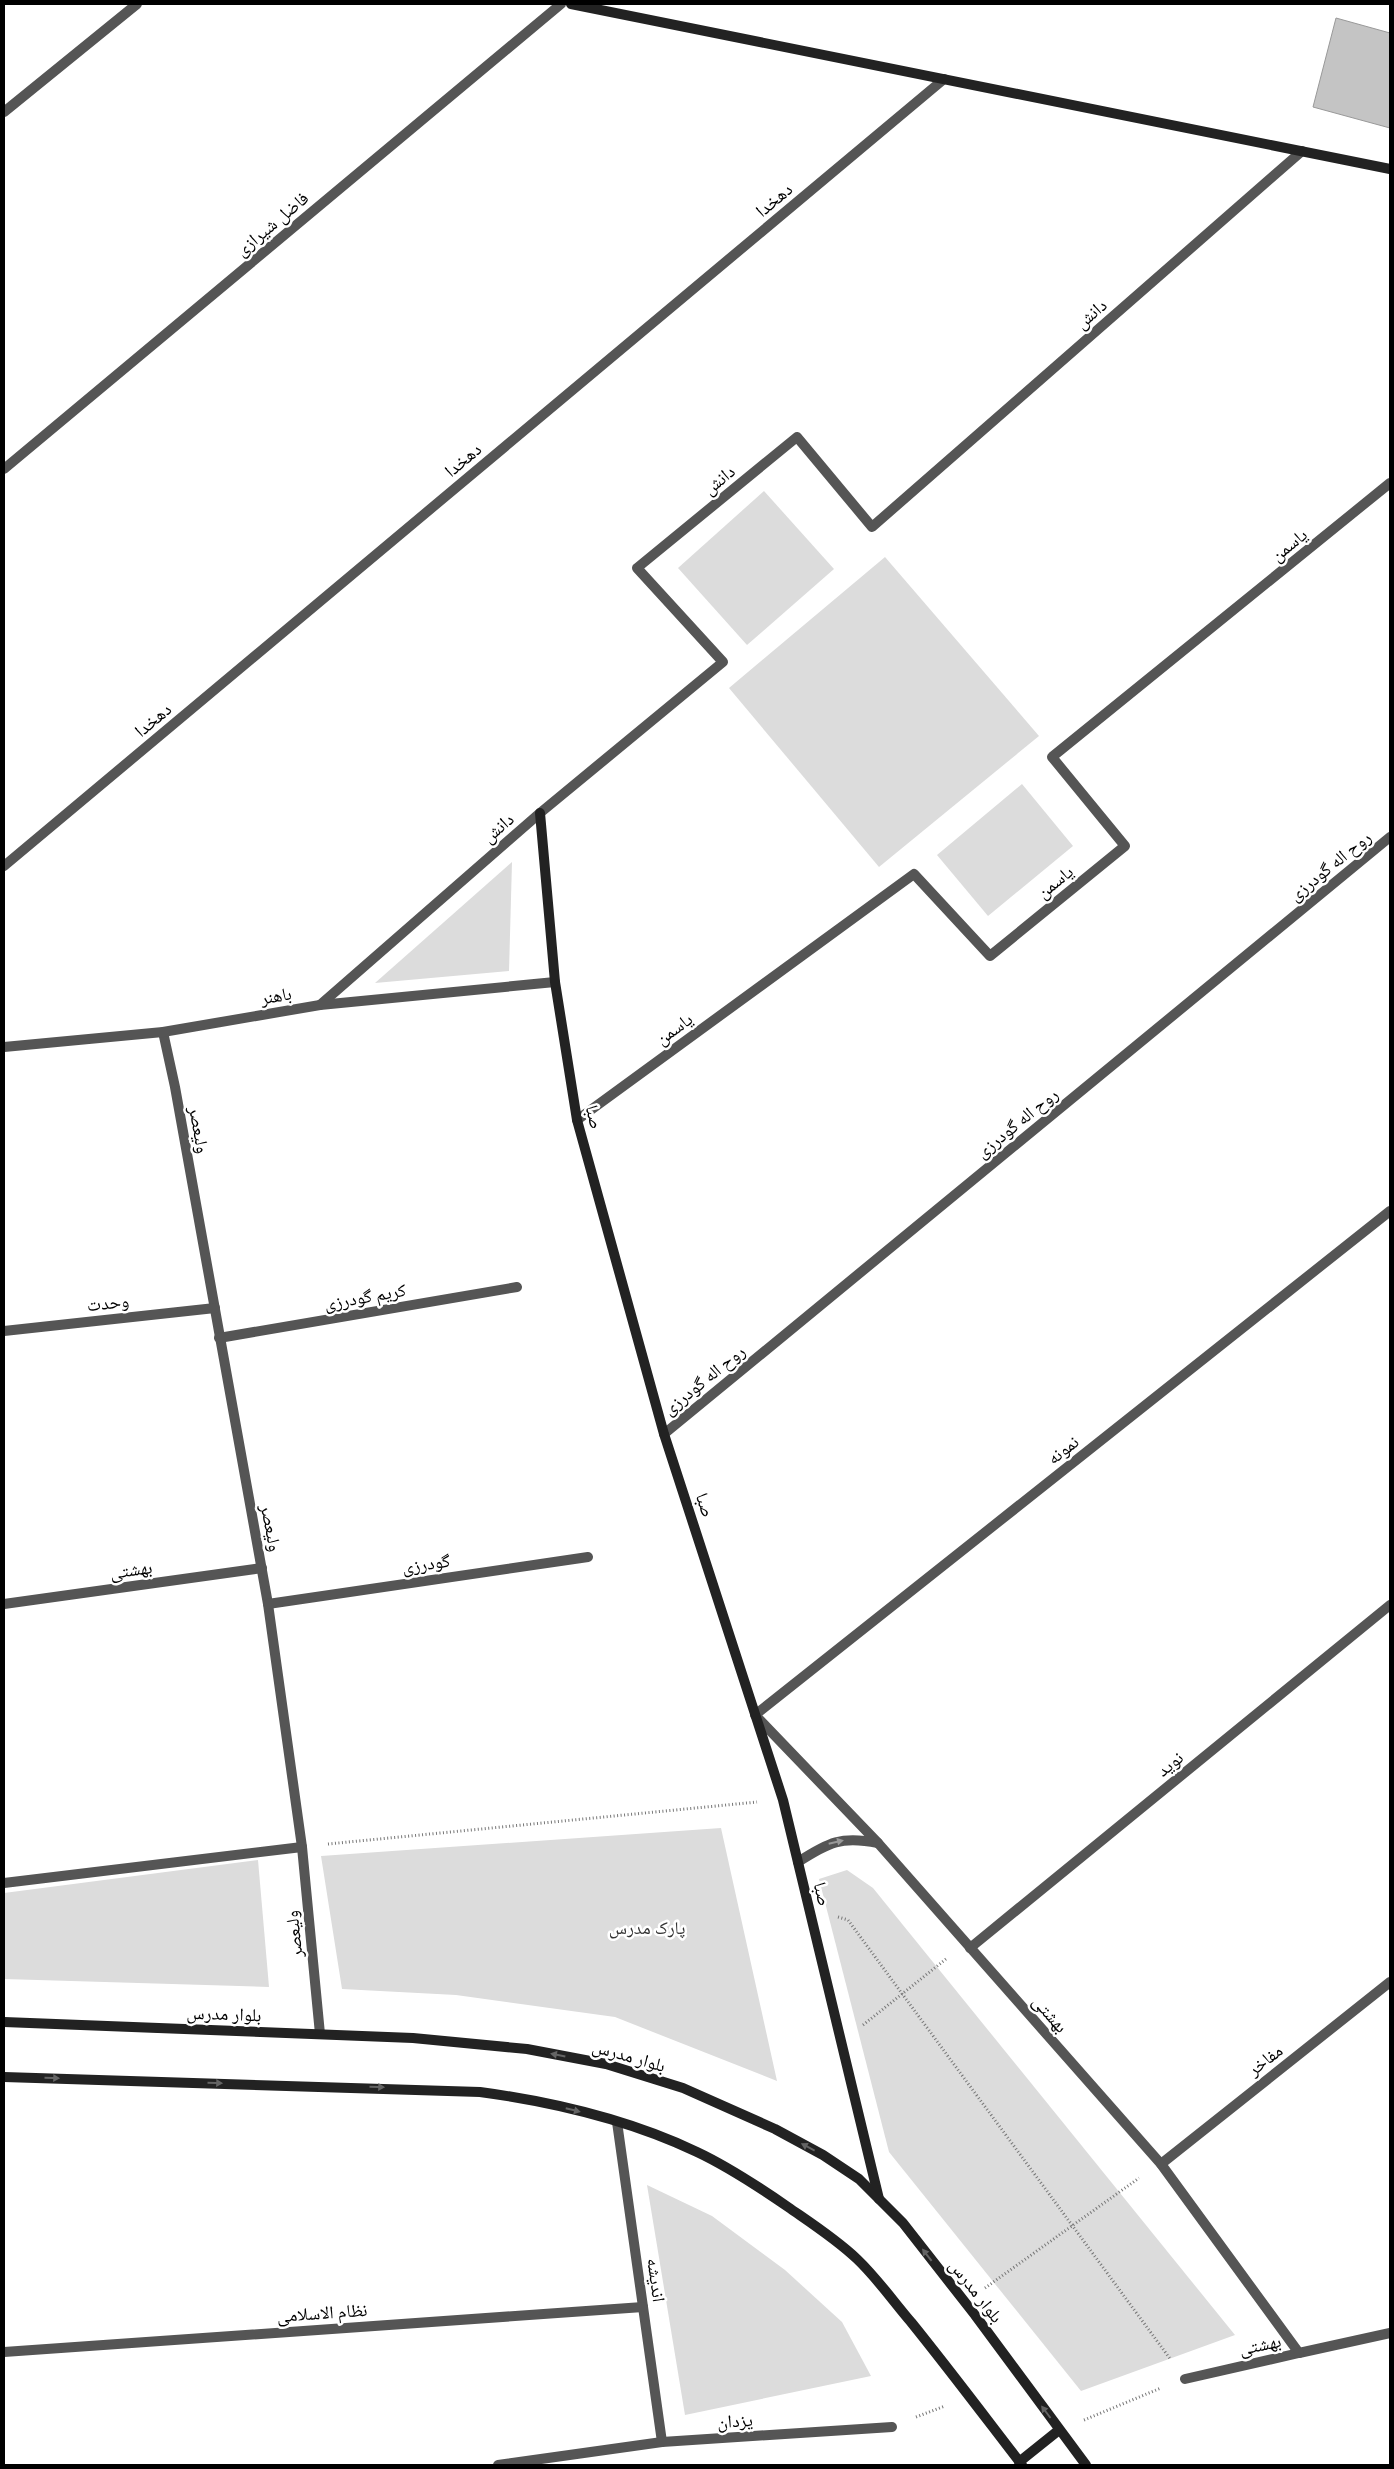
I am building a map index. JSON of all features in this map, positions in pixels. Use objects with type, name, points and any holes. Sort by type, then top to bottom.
[{"type":"main road","points":[[571,4],[1390,169]]},
{"type":"main road","name":"صبا","points":[[540,813],[555,982],[577,1120],[664,1434],[783,1800],[879,2199]]},
{"type":"main road","name":"بلوار مدرس","points":[[4,2022],[413,2038],[527,2049],[606,2064],[683,2088],[775,2129],[823,2154],[859,2179],[903,2223],[1086,2465]]},
{"type":"main road","points":[[4,2077],[480,2092],[521,2097],[617,2122],[658,2135],[699,2152],[748,2180],[812,2223],[855,2258],[873,2276],[1020,2463],[1059,2430]]},
{"type":"street","points":[[4,112],[137,4]]},
{"type":"street","name":"فاضل شیرازی","points":[[4,470],[561,4]]},
{"type":"street","name":"دهخدا","points":[[4,866],[944,79]]},
{"type":"street","name":"دانش","points":[[320,1005],[540,813],[723,662],[637,568],[797,437],[872,528],[1302,152]]},
{"type":"street","name":"یاسمن","points":[[577,1120],[914,874],[990,956],[1126,846],[1052,757],[1390,483]]},
{"type":"street","name":"روح اله گودرزی","points":[[664,1434],[1390,838]]},
{"type":"street","name":"باهنر","points":[[4,1046],[163,1032],[320,1005],[555,982]]},
{"type":"street","name":"ولیعصر","points":[[163,1032],[175,1087],[268,1604],[302,1847],[320,2034]]},
{"type":"street","name":"نمونه","points":[[755,1714],[1390,1212]]},
{"type":"street","name":"کریم گودرزی","points":[[219,1338],[517,1287]]},
{"type":"street","name":"وحدت","points":[[4,1331],[215,1308]]},
{"type":"street","name":"گودرزی","points":[[268,1604],[588,1557]]},
{"type":"street","name":"بهشتی","points":[[4,1604],[262,1568]]},
{"type":"street","name":"نوید","points":[[968,1946],[1390,1605]]},
{"type":"street","name":"بهشتی","points":[[755,1714],[878,1843],[1161,2164],[1299,2353]]},
{"type":"street","points":[[798,1862],[824,1845],[853,1838],[878,1843]]},
{"type":"street","points":[[4,1883],[302,1847]]},
{"type":"street","name":"مفاخر","points":[[1161,2164],[1390,1982]]},
{"type":"street","name":"اندیشه","points":[[617,2122],[662,2442]]},
{"type":"street","name":"نظام الاسلامی","points":[[4,2352],[643,2308]]},
{"type":"street","name":"بهشتی","points":[[1185,2379],[1390,2333]]},
{"type":"street","name":"یزدان","points":[[498,2465],[662,2442],[892,2427]]},
{"type":"path","points":[[302,1847],[783,1800]]},
{"type":"path","points":[[809,1908],[848,1920],[1185,2379],[1059,2430]]},
{"type":"path","points":[[841,2043],[902,1993],[968,1946]]},
{"type":"path","points":[[964,2303],[1161,2164]]},
{"type":"path","points":[[892,2427],[969,2397]]},
{"type":"green space","points":[[764,491],[834,569],[747,645],[678,568]]},
{"type":"green space","points":[[885,557],[1039,736],[879,867],[729,688]]},
{"type":"green space","points":[[1022,784],[1073,846],[988,916],[937,855]]},
{"type":"green space","points":[[512,862],[509,971],[375,983]]},
{"type":"green space","name":"پارک مدرس","points":[[721,1828],[777,2081],[615,2017],[456,1995],[342,1989],[321,1856]]},
{"type":"green space","points":[[258,1860],[269,1987],[4,1979],[4,1893]]},
{"type":"green space","points":[[847,1870],[873,1888],[1235,2335],[1081,2391],[889,2152],[819,1879]]},
{"type":"green space","points":[[647,2185],[712,2216],[785,2270],[842,2322],[871,2376],[685,2415]]},
{"type":"building","points":[[1336,18],[1390,33],[1390,128],[1313,107]]}]
